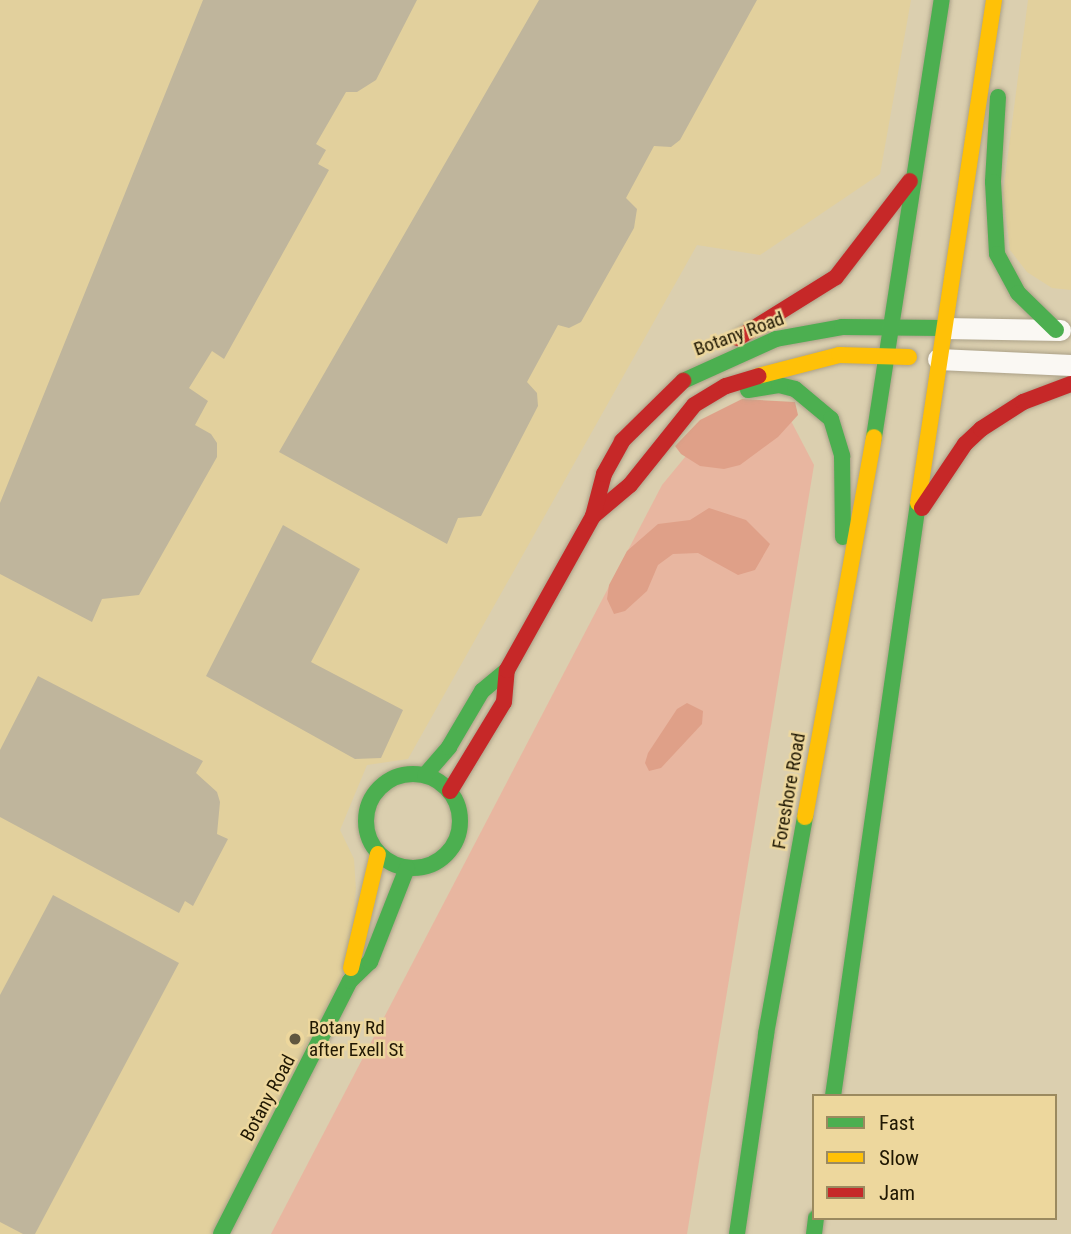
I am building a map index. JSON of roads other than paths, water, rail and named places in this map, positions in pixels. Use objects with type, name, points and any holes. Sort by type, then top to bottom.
[{"type":"main road","points":[[890,356],[942,0]]},
{"type":"main road","points":[[833,1094],[938,359],[994,0]]},
{"type":"main road","points":[[1001,0],[993,182],[996,254],[1018,293],[1063,330]]},
{"type":"main road","points":[[701,369],[730,343],[836,277],[880,225],[915,173]]},
{"type":"main road","name":"Botany Road","points":[[450,791],[504,702],[508,670],[593,516],[604,474],[622,441],[669,390],[701,369],[800,334],[842,327],[894,325],[943,328]]},
{"type":"main road","name":"Botany Road","points":[[593,516],[630,485],[694,405],[744,379],[805,360],[839,355],[938,359]]},
{"type":"main road","name":"Foreshore Road","points":[[737,1234],[766,1034],[890,356]]},
{"type":"main road","points":[[916,517],[965,444],[981,429],[1023,402],[1071,384]]},
{"type":"main road","points":[[663,443],[731,396],[756,388],[779,385],[807,396],[839,434],[844,608]]},
{"type":"main road","name":"Botany Road","points":[[425,775],[449,747],[482,691],[508,670]]},
{"type":"main road","points":[[425,775],[450,791],[460,820],[450,850],[438,861],[407,868],[378,854],[365,824],[374,793],[396,776],[425,775]]},
{"type":"main road","name":"Botany Road","points":[[350,981],[353,950],[378,854]]},
{"type":"main road","name":"Botany Road","points":[[221,1234],[350,981],[370,962],[407,868]]},
{"type":"street","points":[[943,328],[1063,330]]},
{"type":"street","points":[[938,359],[1071,365]]},
{"type":"place","name":"Botany Rd after Exell St","points":[[295,1039]]}]
